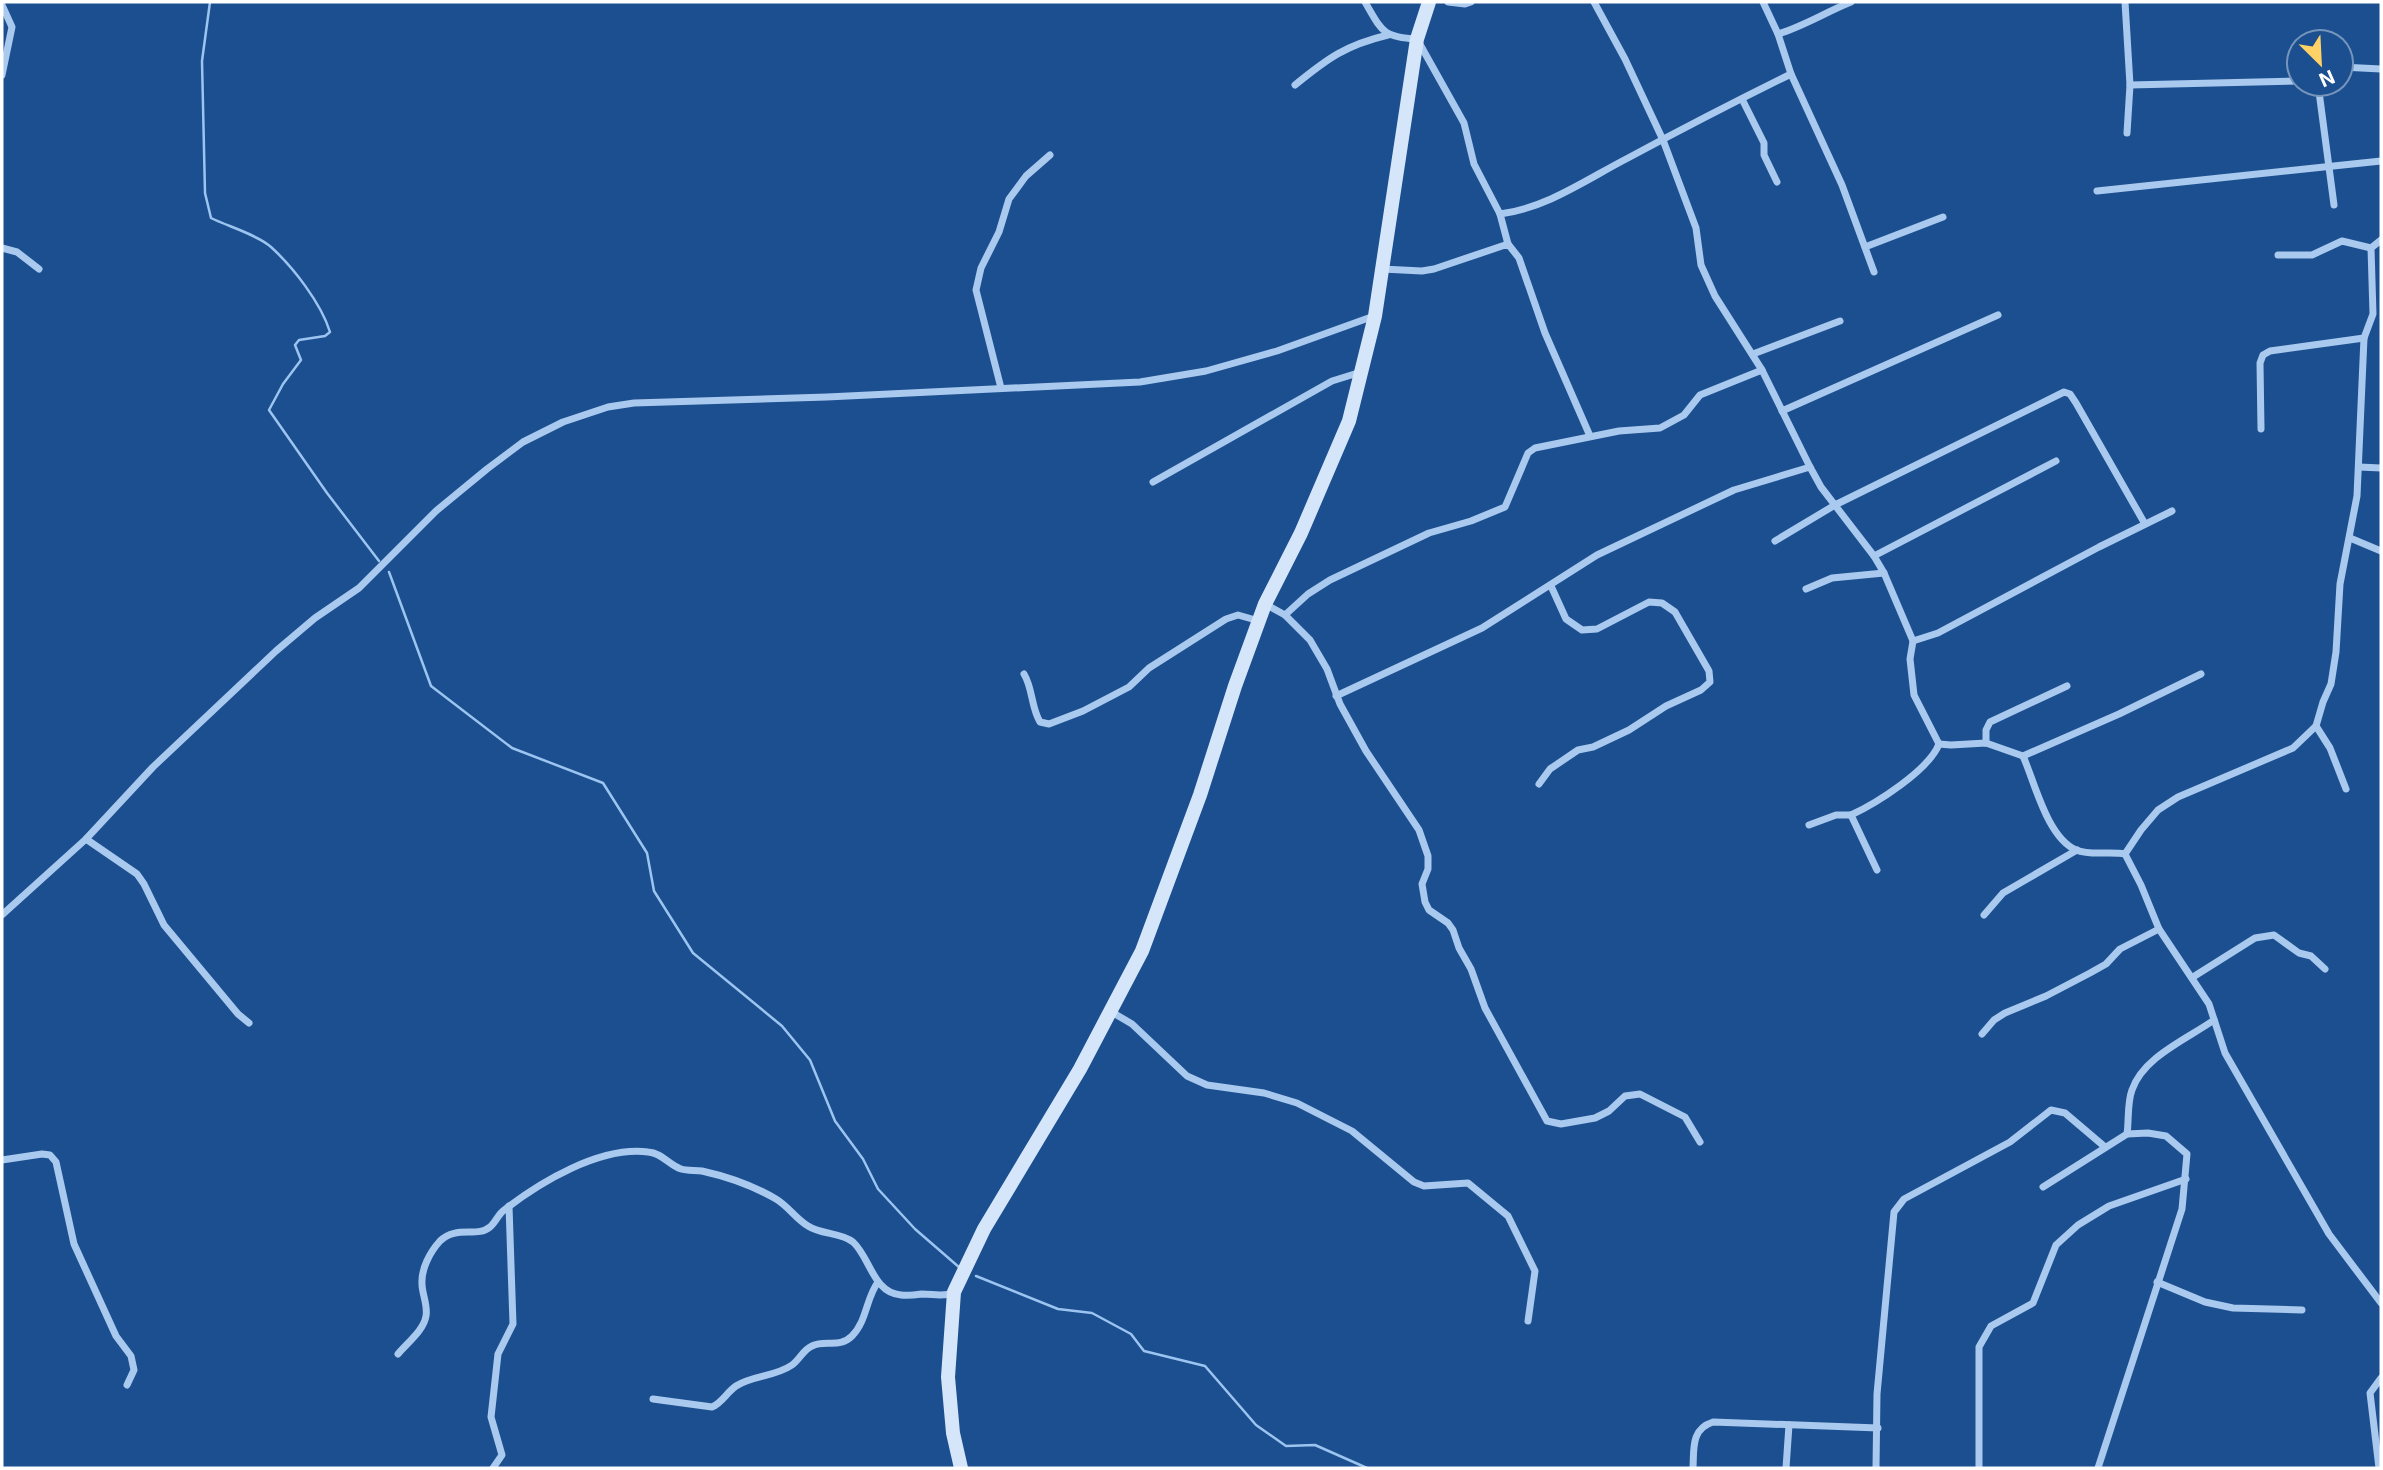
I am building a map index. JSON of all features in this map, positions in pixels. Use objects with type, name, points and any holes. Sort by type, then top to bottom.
[{"type":"street","points":[[1364,2],[1388,35]]},
{"type":"street","points":[[961,1468],[953,1433],[948,1377],[954,1292],[984,1229],[1073,1080],[1109,1010],[1128,980],[1159,907],[1265,604],[1301,533],[1349,421],[1375,316],[1417,39],[1429,2]]},
{"type":"street","points":[[1448,2],[1471,2]]},
{"type":"street","points":[[1594,2],[1625,59],[1662,140],[1696,228],[1701,265],[1715,296],[1762,370],[1821,487],[1884,573],[1913,641],[1910,659],[1914,695],[1939,744],[1935,754],[1906,780],[1871,805],[1851,815],[1836,815],[1809,825]]},
{"type":"street","points":[[1763,2],[1778,34],[1791,74],[1842,184],[1874,272]]},
{"type":"street","points":[[1778,34],[1804,27],[1815,18],[1851,2]]},
{"type":"street","points":[[2125,2],[2130,85],[2127,133]]},
{"type":"street","points":[[2,5],[12,27],[2,75]]},
{"type":"street","points":[[1295,85],[1328,58],[1357,43],[1388,35],[1417,39]]},
{"type":"street","points":[[1417,39],[1459,111],[1474,164],[1500,214],[1508,244],[1519,258],[1545,332],[1590,436]]},
{"type":"street","points":[[2355,68],[2381,69]]},
{"type":"street","points":[[1500,214],[1531,207],[1577,186],[1791,74]]},
{"type":"street","points":[[2130,85],[2285,81]]},
{"type":"street","points":[[2320,98],[2334,205]]},
{"type":"street","points":[[1742,99],[1764,144],[1764,155],[1777,182]]},
{"type":"street","points":[[1001,388],[976,290],[981,268],[999,232],[1009,199],[1026,176],[1049,155]]},
{"type":"street","points":[[2097,191],[2381,161]]},
{"type":"street","points":[[1864,247],[1944,217]]},
{"type":"street","points":[[2371,248],[2381,240]]},
{"type":"street","points":[[2278,255],[2312,255],[2342,241],[2371,248]]},
{"type":"street","points":[[1382,269],[1434,269],[1508,244]]},
{"type":"street","points":[[2,247],[17,252],[39,270]]},
{"type":"street","points":[[2125,854],[2158,810],[2178,797],[2293,748],[2316,726],[2331,684],[2343,561],[2357,496],[2364,338],[2373,314],[2371,248]]},
{"type":"street","points":[[2372,302],[2381,301]]},
{"type":"street","points":[[1782,411],[1998,315]]},
{"type":"street","points":[[2,915],[86,839],[153,767],[276,651],[315,618],[359,588],[436,511],[523,442],[563,422],[608,407],[634,403],[1140,382],[1206,370],[1277,351],[1375,316]]},
{"type":"street","points":[[1753,354],[1840,321]]},
{"type":"street","points":[[2261,429],[2260,363],[2263,355],[2270,351],[2364,338]]},
{"type":"street","points":[[1285,615],[1308,594],[1330,580],[1429,533],[1471,521],[1505,507],[1528,453],[1544,445],[1590,436],[1660,428],[1684,415],[1700,395],[1762,370]]},
{"type":"street","points":[[1153,482],[1332,381],[1362,372]]},
{"type":"street","points":[[1775,541],[1835,505],[2064,392],[2070,394],[2076,402],[2145,524]]},
{"type":"street","points":[[1874,556],[2056,461]]},
{"type":"street","points":[[1336,696],[1482,628],[1597,555],[1734,490],[1810,467]]},
{"type":"street","points":[[2359,467],[2381,468]]},
{"type":"street","points":[[1913,641],[1938,633],[2172,511]]},
{"type":"street","points":[[2350,538],[2381,551]]},
{"type":"street","points":[[1806,589],[1832,578],[1884,573]]},
{"type":"street","points":[[1539,784],[1550,769],[1577,750],[1593,747],[1629,730],[1666,706],[1701,690],[1710,682],[1709,671],[1675,612],[1662,603],[1649,602],[1597,629],[1582,630],[1566,619],[1551,586]]},
{"type":"street","points":[[1265,604],[1285,615],[1310,640],[1366,751],[1419,830],[1428,856],[1428,869],[1422,884],[1425,902],[1429,910],[1448,923],[1453,930],[1485,1008],[1547,1121],[1560,1124],[1595,1118],[1609,1111],[1625,1096],[1640,1094],[1685,1117],[1700,1142]]},
{"type":"street","points":[[1024,674],[1040,722],[1049,724],[1083,711],[1129,687],[1149,668],[1226,619],[1238,615],[1259,621]]},
{"type":"street","points":[[1939,744],[1986,743],[2023,756],[2201,674]]},
{"type":"street","points":[[1986,743],[1986,730],[1990,722],[2067,686]]},
{"type":"street","points":[[2316,726],[2330,748],[2346,789]]},
{"type":"street","points":[[2023,756],[2054,829],[2066,843],[2077,850],[2125,854]]},
{"type":"street","points":[[1851,815],[1877,870]]},
{"type":"street","points":[[86,839],[137,874],[164,925],[238,1014],[249,1023]]},
{"type":"street","points":[[1984,915],[2003,894],[2077,850]]},
{"type":"street","points":[[2125,854],[2159,929],[2209,1004],[2225,1053],[2329,1234],[2377,1291],[2381,1303]]},
{"type":"street","points":[[1982,1034],[1994,1020],[2005,1013],[2090,973],[2106,964],[2120,949],[2159,929]]},
{"type":"street","points":[[2193,977],[2255,938],[2266,935],[2274,935],[2299,953],[2311,956],[2325,969]]},
{"type":"street","points":[[1109,1010],[1132,1024],[1186,1076],[1207,1085],[1264,1093],[1297,1103],[1352,1131],[1413,1182],[1424,1186],[1461,1182],[1473,1186],[1508,1216],[1532,1262],[1535,1282],[1528,1321]]},
{"type":"street","points":[[2127,1134],[2131,1091],[2140,1074],[2152,1061],[2214,1020]]},
{"type":"street","points":[[1876,1468],[1877,1394],[1894,1212],[1904,1199],[2010,1142],[2051,1110],[2065,1113],[2105,1147]]},
{"type":"street","points":[[2043,1187],[2127,1134],[2166,1136],[2187,1154],[2182,1209],[2098,1468]]},
{"type":"street","points":[[398,1354],[422,1327],[426,1316],[422,1282],[424,1266],[435,1247],[452,1233],[490,1227],[509,1206],[576,1166],[603,1157],[649,1152],[663,1156],[680,1169],[709,1173],[754,1186],[780,1200],[809,1227],[844,1237],[859,1248],[878,1282],[898,1296],[951,1295],[954,1292]]},
{"type":"street","points":[[2,1160],[42,1154],[50,1155],[56,1162],[74,1244],[116,1336],[131,1356],[134,1370],[127,1385]]},
{"type":"street","points":[[1979,1468],[1979,1347],[1990,1326],[2033,1303],[2056,1245],[2078,1225],[2109,1206],[2186,1179]]},
{"type":"street","points":[[494,1468],[502,1455],[491,1417],[497,1359],[513,1324],[509,1206]]},
{"type":"street","points":[[653,1399],[712,1406],[718,1404],[734,1387],[768,1376],[793,1364],[808,1348],[819,1343],[832,1345],[845,1341],[861,1323],[870,1293],[878,1282]]},
{"type":"street","points":[[2157,1282],[2205,1302],[2224,1306],[2302,1310]]},
{"type":"street","points":[[2379,1468],[2370,1393],[2381,1378]]},
{"type":"street","points":[[1693,1468],[1695,1437],[1700,1428],[1713,1422],[1878,1428]]},
{"type":"street","points":[[1786,1468],[1789,1424]]},
{"type":"waterway","points":[[210,2],[202,61],[205,193],[211,218],[251,235],[271,247],[305,286],[320,309],[330,332],[325,336],[299,340],[295,345],[301,360],[283,384],[269,410],[379,561]]},
{"type":"waterway","points":[[389,572],[431,686],[512,748],[603,783],[647,853],[654,891],[693,953],[782,1026],[810,1060],[835,1121],[863,1159],[878,1189],[915,1229],[960,1268]]},
{"type":"waterway","points":[[976,1276],[1058,1309],[1092,1313],[1131,1334],[1144,1351],[1205,1366],[1256,1425],[1286,1446],[1315,1445],[1367,1468]]}]
